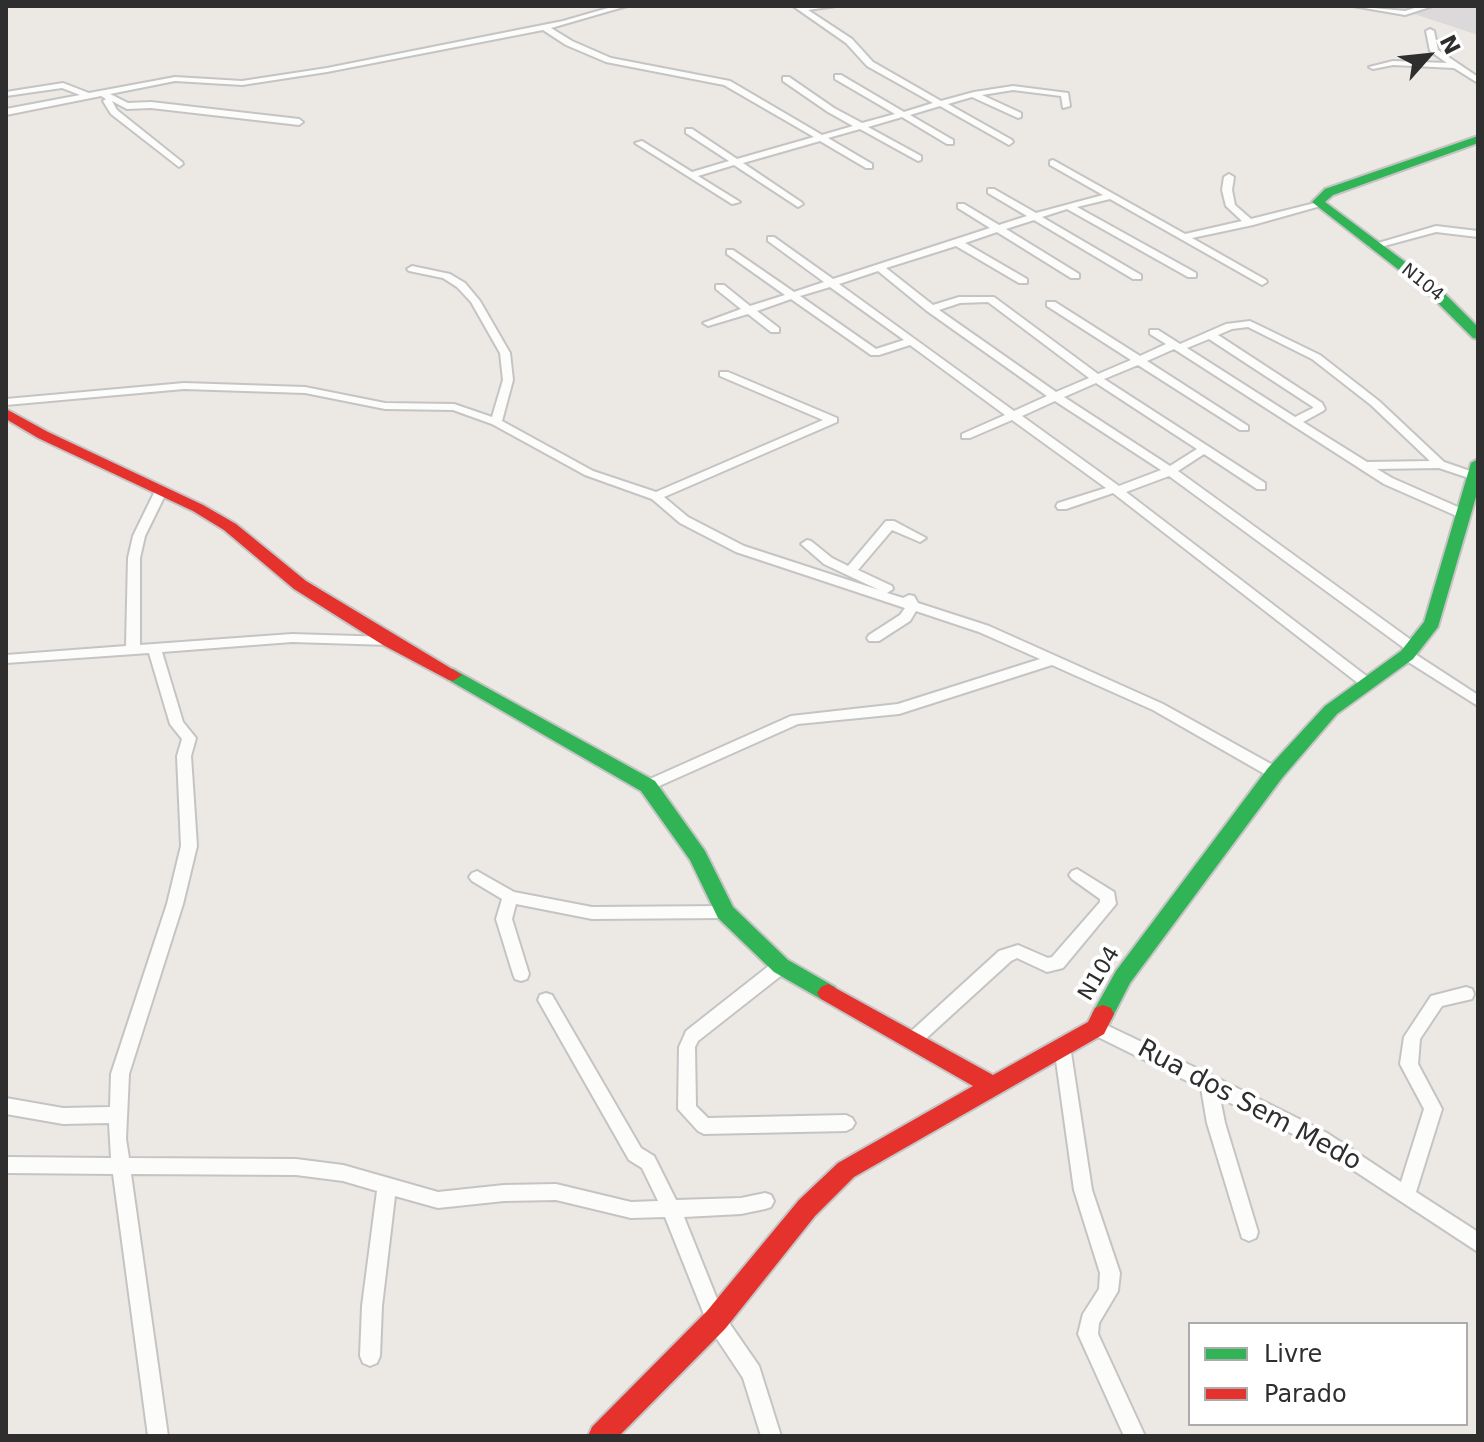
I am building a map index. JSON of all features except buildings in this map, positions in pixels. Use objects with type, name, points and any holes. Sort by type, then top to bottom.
[{"type":"street","points":[[6,112],[183,78],[253,81],[544,27],[623,6]]},
{"type":"street","points":[[799,7],[832,6]]},
{"type":"street","points":[[1357,6],[1405,13],[1429,6]]},
{"type":"street","points":[[799,7],[849,41],[870,64],[1009,142]]},
{"type":"street","points":[[544,27],[569,43],[609,60],[727,83],[869,166]]},
{"type":"street","points":[[1430,31],[1434,51],[1478,81]]},
{"type":"street","points":[[1373,67],[1393,63],[1452,66]]},
{"type":"street","points":[[838,77],[950,142]]},
{"type":"street","points":[[786,79],[861,127],[918,158]]},
{"type":"street","points":[[6,94],[63,85],[127,106],[151,105],[299,122]]},
{"type":"street","points":[[691,175],[974,94],[1013,88],[1051,92],[1064,94],[1066,106]]},
{"type":"street","points":[[974,94],[1018,115]]},
{"type":"street","points":[[99,96],[114,112],[179,164]]},
{"type":"street","points":[[689,131],[798,204]]},
{"type":"street","points":[[1186,237],[1250,223],[1316,202],[1346,186],[1478,139]]},
{"type":"street","points":[[639,143],[735,202]]},
{"type":"street","points":[[1053,163],[1262,282]]},
{"type":"street","points":[[1229,177],[1227,190],[1231,206],[1250,223]]},
{"type":"street","name":"N104","points":[[1346,186],[1338,206],[1367,241]]},
{"type":"street","points":[[991,191],[1137,277]]},
{"type":"street","points":[[708,323],[1068,206],[1109,197]]},
{"type":"street","name":"N104","points":[[1316,202],[1431,288],[1477,333]]},
{"type":"street","points":[[961,206],[1075,276]]},
{"type":"street","points":[[1068,206],[1192,275]]},
{"type":"street","points":[[1367,241],[1436,229],[1478,234]]},
{"type":"street","points":[[771,239],[1116,490],[1368,684]]},
{"type":"street","points":[[957,242],[1023,281]]},
{"type":"street","points":[[730,252],[875,353],[913,341]]},
{"type":"street","points":[[880,268],[931,309],[1057,398],[1170,471],[1478,701]]},
{"type":"street","points":[[412,269],[446,276],[461,285],[475,301],[505,353],[508,380],[496,422]]},
{"type":"street","points":[[720,287],[775,330]]},
{"type":"street","points":[[931,309],[959,300],[990,299],[1098,380],[1261,486]]},
{"type":"street","points":[[1051,304],[1244,428]]},
{"type":"street","points":[[966,436],[1177,346],[1250,324],[1316,357],[1375,403],[1440,464]]},
{"type":"street","points":[[1154,332],[1388,481],[1467,517]]},
{"type":"street","points":[[1209,334],[1318,405],[1319,409],[1312,414],[1294,421]]},
{"type":"street","points":[[656,496],[833,420],[724,374]]},
{"type":"street","points":[[6,402],[184,386],[305,390],[385,406],[454,407],[496,422],[589,473],[656,496],[684,520],[740,549],[984,629],[1158,707],[1275,773]]},
{"type":"street","points":[[6,413],[43,435],[230,527],[300,585],[389,641],[511,706],[648,786],[698,856],[725,912],[781,966],[991,1085]]},
{"type":"street","points":[[1062,506],[1170,471],[1205,449]]},
{"type":"street","points":[[1364,466],[1440,464],[1475,469]]},
{"type":"street","name":"N104","points":[[601,1436],[716,1320],[807,1208],[846,1170],[1096,1028],[1123,977],[1275,773],[1331,710],[1410,651],[1432,623],[1467,517],[1475,469]]},
{"type":"street","points":[[133,651],[134,558],[139,536],[161,491]]},
{"type":"street","points":[[850,572],[884,527],[890,524],[920,538]]},
{"type":"street","points":[[807,544],[850,572],[910,600],[913,605]]},
{"type":"street","points":[[874,638],[905,618],[913,605]]},
{"type":"street","points":[[6,659],[292,638],[389,641]]},
{"type":"street","points":[[154,649],[177,724],[189,738],[184,756],[189,846],[175,904],[120,1074],[117,1139],[158,1436]]},
{"type":"street","points":[[648,786],[796,719],[899,709],[1053,660]]},
{"type":"street","points":[[914,1039],[1005,956],[1018,951],[1047,965],[1057,963],[1108,904],[1108,896],[1077,875]]},
{"type":"street","points":[[477,877],[510,897],[592,913],[725,912]]},
{"type":"street","points":[[510,897],[504,919],[521,974]]},
{"type":"street","points":[[781,966],[692,1036],[687,1047],[687,1109],[704,1126],[846,1123]]},
{"type":"street","points":[[1407,1193],[1433,1109],[1409,1064],[1412,1037],[1437,1001],[1466,994]]},
{"type":"street","points":[[546,1000],[635,1154],[648,1162],[671,1208],[716,1320],[752,1373],[771,1436]]},
{"type":"street","name":"Rua dos Sem Medo","points":[[1096,1028],[1321,1139],[1473,1236]]},
{"type":"street","points":[[1062,1046],[1083,1190],[1110,1273],[1108,1291],[1090,1321],[1088,1334],[1135,1436]]},
{"type":"street","points":[[1209,1082],[1216,1123],[1249,1232]]},
{"type":"street","points":[[6,1106],[63,1116],[119,1115]]},
{"type":"street","points":[[6,1165],[296,1167],[343,1173],[438,1200],[504,1193],[556,1192],[631,1210],[741,1206],[765,1201]]},
{"type":"street","points":[[370,1356],[372,1306],[387,1186]]},
{"type":"shaded area","points":[[1390,6],[1478,6],[1478,35]]},
{"type":"traffic: fast","points":[[1478,139],[1329,192],[1318,202],[1431,288],[1478,335]]},
{"type":"traffic: fast","points":[[1103,1014],[1123,977],[1275,773],[1331,710],[1407,655],[1432,623],[1478,463]]},
{"type":"traffic: fast","points":[[453,675],[648,786],[698,856],[725,912],[781,966],[828,993]]},
{"type":"traffic: jam","points":[[6,413],[43,435],[198,508],[230,527],[300,585],[389,641],[453,675]]},
{"type":"traffic: jam","points":[[828,993],[991,1085]]},
{"type":"traffic: jam","points":[[601,1436],[716,1320],[807,1208],[846,1170],[1096,1028],[1103,1014]]}]
